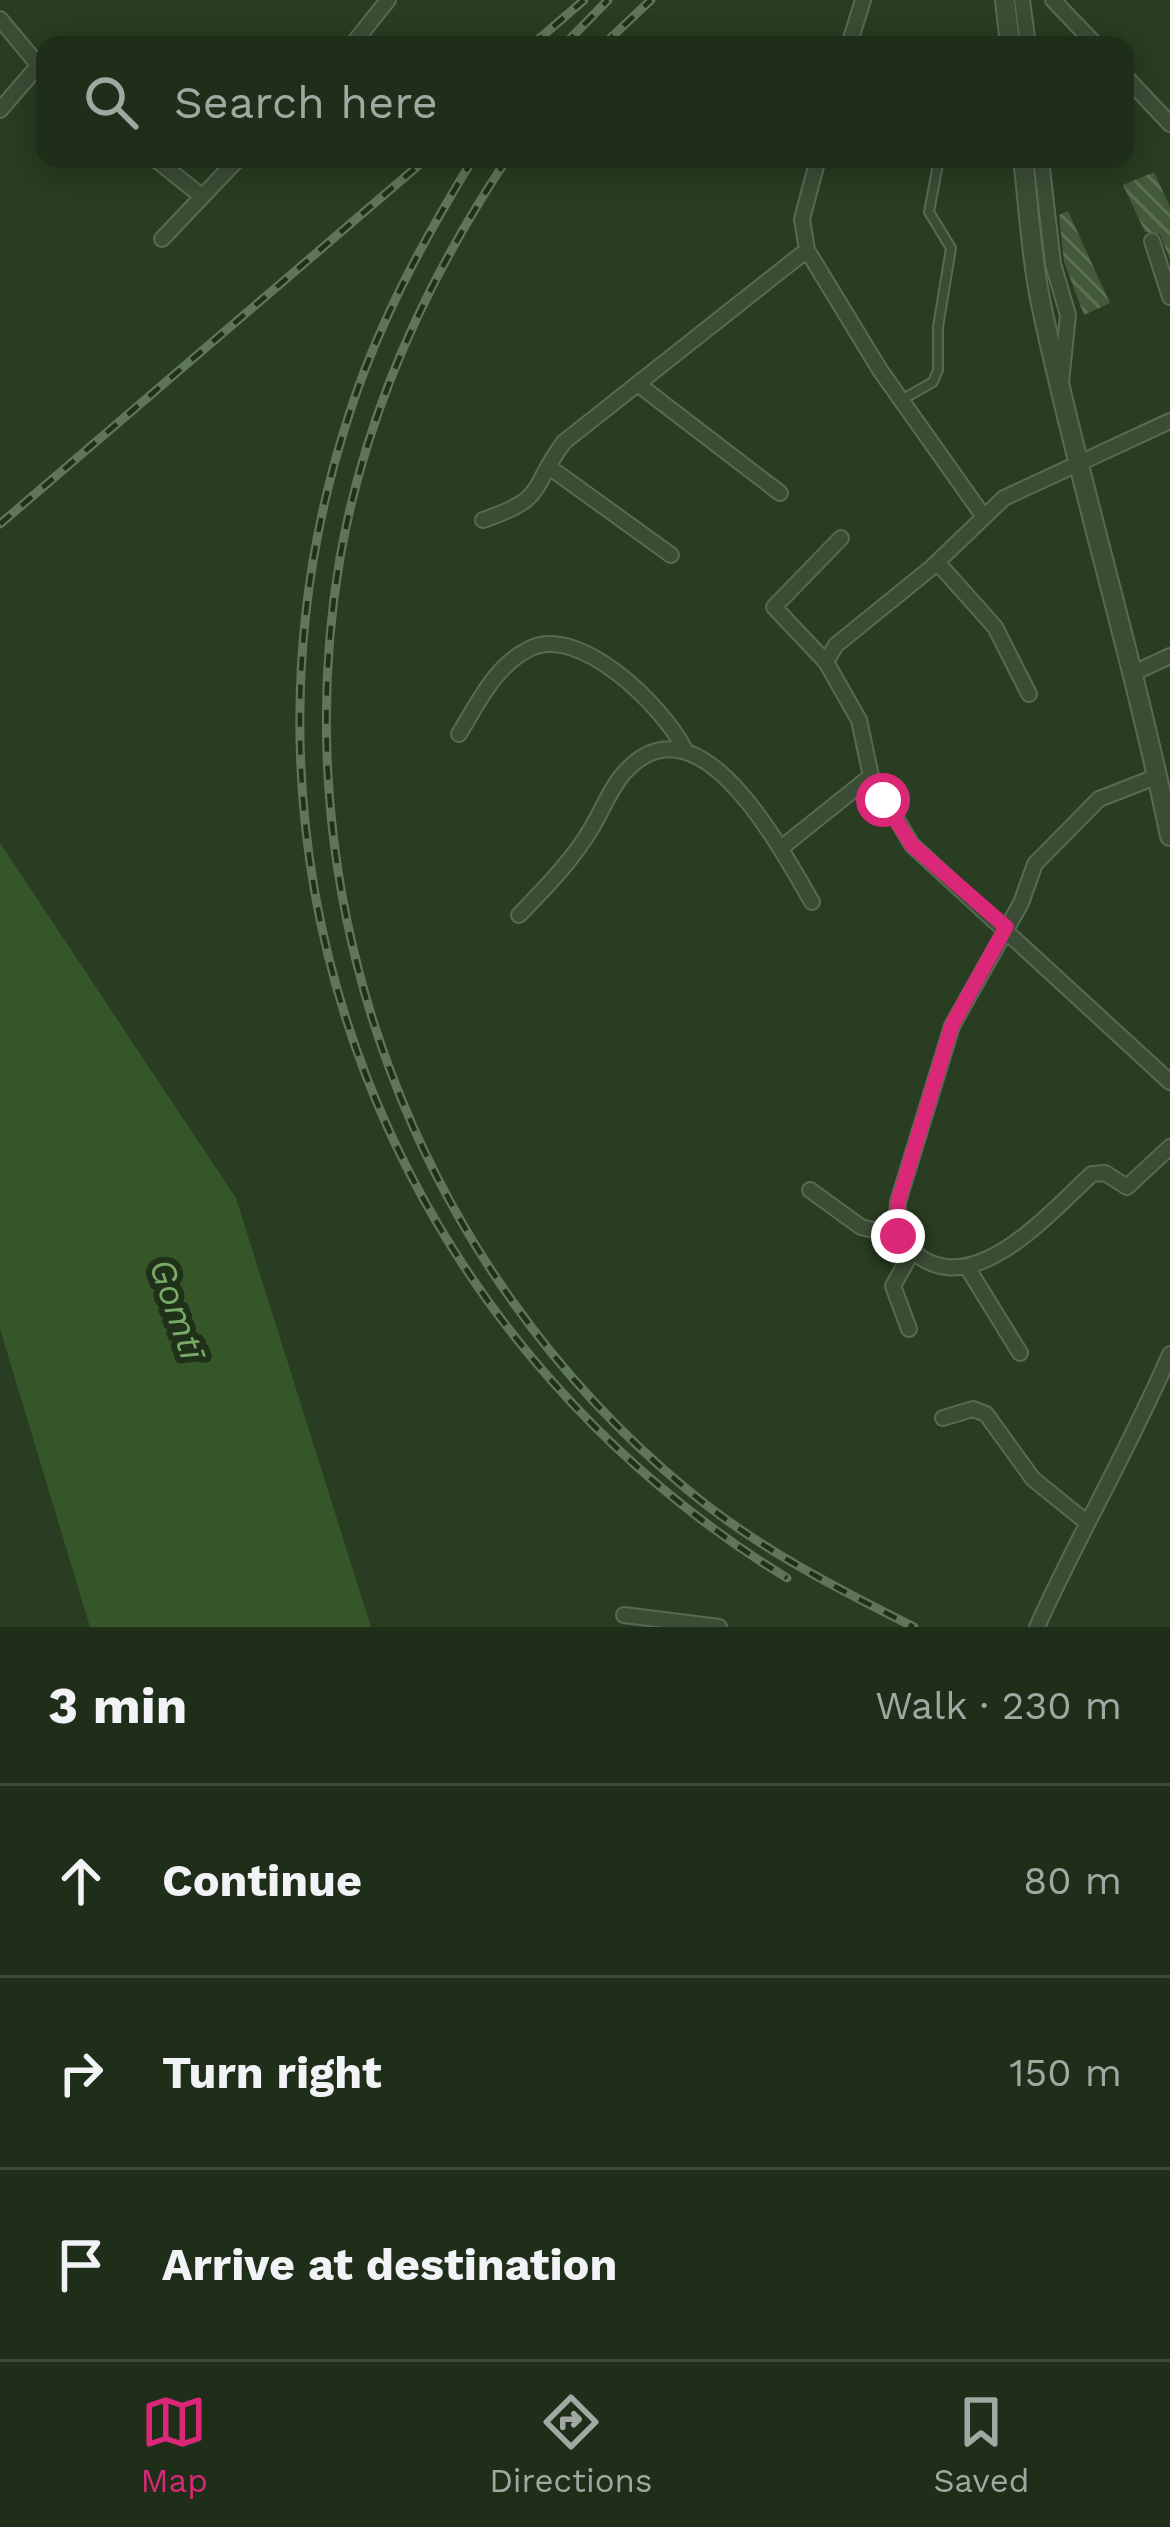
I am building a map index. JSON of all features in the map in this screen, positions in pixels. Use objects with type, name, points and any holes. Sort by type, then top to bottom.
[{"type":"street","points":[[359,36],[388,0]]},
{"type":"street","points":[[852,36],[863,0]]},
{"type":"street","points":[[1005,0],[1009,36]]},
{"type":"street","points":[[1022,0],[1027,36]]},
{"type":"street","points":[[1054,0],[1088,36]]},
{"type":"street","points":[[0,19],[36,63]]},
{"type":"street","points":[[0,110],[36,76]]},
{"type":"street","points":[[1134,86],[1170,124]]},
{"type":"street","points":[[166,168],[199,194]]},
{"type":"street","points":[[162,239],[228,168]]},
{"type":"street","points":[[816,168],[802,218],[807,250],[902,400],[984,517]]},
{"type":"street","points":[[1024,168],[1040,301],[1136,672],[1170,836]]},
{"type":"street","points":[[1042,168],[1054,264],[1068,315],[1061,382]]},
{"type":"street","points":[[1152,241],[1170,298]]},
{"type":"street","points":[[483,520],[526,503],[564,442],[807,250]]},
{"type":"street","points":[[639,385],[780,493]]},
{"type":"street","points":[[826,662],[836,645],[937,562],[1004,498],[1170,421]]},
{"type":"street","points":[[550,467],[671,555]]},
{"type":"street","points":[[841,538],[774,607],[826,662],[859,720],[872,776],[912,845],[1170,1082]]},
{"type":"street","points":[[937,562],[982,609],[1030,694]]},
{"type":"street","points":[[459,734],[504,666],[532,647],[550,644],[625,677],[668,718],[683,748],[710,764],[754,809],[812,902]]},
{"type":"street","points":[[1136,672],[1170,656]]},
{"type":"street","points":[[520,915],[590,832],[625,772],[651,752],[683,748]]},
{"type":"street","points":[[781,848],[872,776]]},
{"type":"street","points":[[898,1236],[898,1202],[952,1025],[1041,855],[1100,799],[1158,776]]},
{"type":"street","points":[[967,1267],[1014,1246],[1092,1174],[1105,1173],[1127,1186],[1170,1147]]},
{"type":"street","points":[[810,1190],[861,1227],[898,1236],[913,1250],[967,1267],[1020,1353]]},
{"type":"street","points":[[910,1329],[893,1286],[913,1250]]},
{"type":"street","points":[[1036,1627],[1085,1521],[1132,1441],[1170,1354]]},
{"type":"street","points":[[943,1418],[973,1408],[986,1414],[1033,1479],[1085,1521]]},
{"type":"street","points":[[624,1615],[719,1627]]},
{"type":"lane","points":[[902,400],[933,382],[938,370],[938,327],[951,248],[929,212],[937,168]]},
{"type":"water","name":"Gomtī","points":[[0,843],[236,1198],[371,1627],[90,1627],[0,1329]]},
{"type":"building","points":[[1154,172],[1170,207],[1170,260],[1160,234],[1145,232],[1123,185]]},
{"type":"building","points":[[1068,211],[1110,303],[1084,315],[1064,262],[1059,215]]},
{"type":"railway","points":[[542,36],[584,0]]},
{"type":"railway","points":[[573,36],[608,0]]},
{"type":"railway","points":[[613,36],[651,0]]},
{"type":"railway","points":[[0,524],[415,168]]},
{"type":"railway","points":[[468,168],[402,286],[359,386],[309,588],[300,755],[320,919],[366,1076],[437,1223],[532,1358],[649,1477],[787,1578]]},
{"type":"railway","points":[[501,168],[451,252],[403,350],[365,452],[340,558],[327,689],[331,819],[353,947],[390,1071],[443,1189],[511,1300],[593,1401],[689,1491],[741,1530],[826,1582],[914,1627]]},
{"type":"route","points":[[883,800],[912,845],[1006,927],[952,1025],[898,1202],[898,1236]]}]
